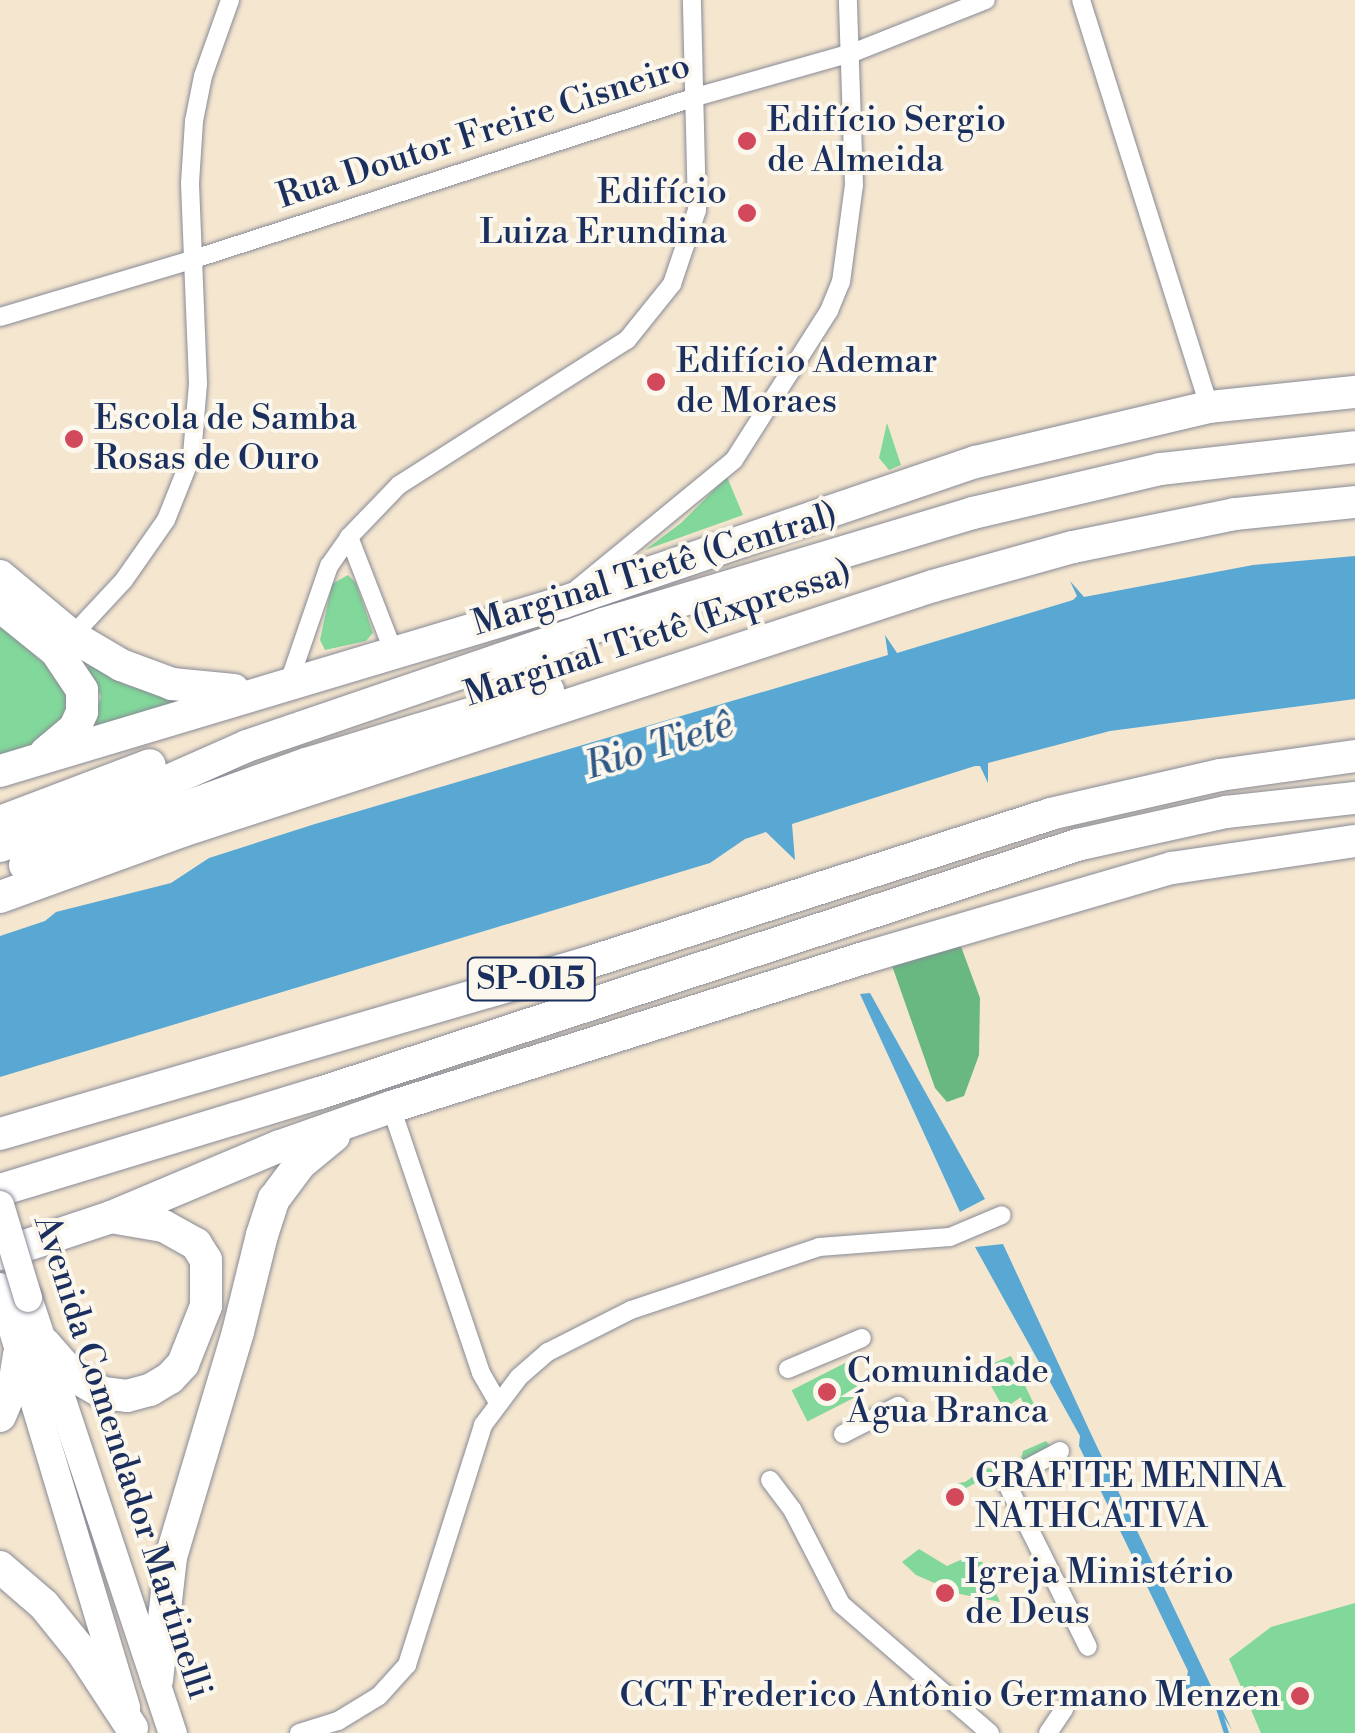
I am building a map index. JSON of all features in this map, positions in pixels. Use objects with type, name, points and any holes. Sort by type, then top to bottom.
[{"type":"highway","points":[[0,771],[564,602],[976,462],[1210,408],[1355,392]]},
{"type":"highway","name":"Marginal Tietê (Central)","points":[[0,846],[116,804],[247,746],[603,624],[974,513],[1097,482],[1246,457],[1355,447]]},
{"type":"highway","name":"Marginal Tietê (Expressa)","points":[[0,897],[182,831],[717,655],[1074,547],[1235,514],[1355,502]]},
{"type":"highway","points":[[0,576],[72,636],[121,664],[172,684],[274,686]]},
{"type":"highway","points":[[306,764],[330,746],[739,595],[751,581]]},
{"type":"highway","points":[[0,606],[56,651],[82,690],[84,702],[76,728],[34,760]]},
{"type":"highway","points":[[0,822],[400,666],[427,644]]},
{"type":"highway","points":[[0,873],[306,764],[656,656],[717,655]]},
{"type":"highway","name":"SP-015","points":[[0,1134],[590,962],[1050,814],[1220,775],[1355,756]]},
{"type":"highway","points":[[12,1186],[320,1093],[1078,846],[1156,826],[1289,803],[1355,798]]},
{"type":"highway","points":[[0,1254],[111,1217],[280,1146],[391,1107],[703,1008],[1172,868],[1355,841]]},
{"type":"highway","points":[[231,1066],[288,1065],[831,913],[885,908]]},
{"type":"highway","points":[[320,1093],[353,1095],[642,1013],[703,1008]]},
{"type":"highway","points":[[157,1680],[171,1557],[274,1199],[312,1152],[357,1120]]},
{"type":"highway","points":[[0,1416],[32,1349],[102,1393],[126,1396],[150,1390],[183,1364],[206,1306],[206,1260],[184,1235],[163,1226],[111,1217]]},
{"type":"highway","points":[[0,1568],[44,1605],[82,1652],[132,1730]]},
{"type":"main road","name":"Avenida Comendador Martinelli","points":[[0,1205],[11,1296],[157,1680],[173,1733]]},
{"type":"main road","name":"Avenida Comendador Martinelli","points":[[32,1349],[132,1730]]},
{"type":"street","points":[[72,636],[124,580],[178,499],[192,455],[196,418],[194,121],[203,76],[230,0]]},
{"type":"street","points":[[274,686],[329,566],[349,536],[399,485],[589,367],[649,317],[672,284],[696,210],[692,0]]},
{"type":"street","points":[[564,602],[734,460],[829,311],[841,282],[854,184],[848,0]]},
{"type":"street","name":"Rua Doutor Freire Cisneiro","points":[[0,316],[192,260],[696,97],[852,53],[986,0]]},
{"type":"street","points":[[1081,0],[1210,408]]},
{"type":"street","points":[[349,536],[394,653]]},
{"type":"street","points":[[391,1107],[481,1373],[498,1402]]},
{"type":"street","points":[[299,1733],[338,1721],[379,1696],[407,1665],[471,1454],[498,1402],[548,1352],[582,1331],[820,1248],[958,1236],[1002,1215]]},
{"type":"street","points":[[788,1369],[862,1338]]},
{"type":"street","points":[[843,1434],[898,1406]]},
{"type":"street","points":[[1060,1452],[1005,1480],[1088,1647]]},
{"type":"street","points":[[770,1480],[792,1509],[841,1604],[990,1733]]},
{"type":"street","points":[[1048,1733],[1064,1710]]},
{"type":"green space","points":[[887,423],[901,465],[889,470],[879,458]]},
{"type":"green space","points":[[727,477],[743,515],[645,550],[681,523]]},
{"type":"green space","points":[[348,575],[356,583],[373,633],[366,641],[325,650],[320,640],[332,584]]},
{"type":"green space","points":[[0,626],[65,681],[67,706],[64,723],[37,745],[0,756]]},
{"type":"green space","points":[[90,665],[126,685],[181,701],[91,729],[101,696],[86,670]]},
{"type":"green space","points":[[959,941],[980,998],[979,1055],[964,1096],[947,1102],[935,1088],[890,960]]},
{"type":"green space","points":[[1011,1356],[1041,1419],[1029,1423],[1021,1397],[1004,1409],[981,1368]]},
{"type":"green space","name":"Comunidade Água Branca","points":[[845,1363],[861,1394],[807,1421],[792,1390]]},
{"type":"green space","points":[[1046,1441],[1052,1448],[1004,1479],[991,1475],[945,1499],[954,1491],[952,1484],[965,1482],[986,1468],[1005,1471],[1020,1463],[1023,1451]]},
{"type":"green space","points":[[919,1549],[947,1566],[978,1552],[1000,1602],[960,1594],[916,1575],[902,1562]]},
{"type":"green space","name":"CCT Frederico Antônio Germano Menzen","points":[[1355,1603],[1355,1733],[1261,1733],[1229,1659],[1271,1627]]},
{"type":"water","name":"Rio Tietê","points":[[1355,556],[1355,699],[1110,731],[988,763],[988,783],[980,766],[975,766],[792,824],[795,860],[766,832],[745,839],[710,863],[0,1077],[0,936],[45,921],[56,912],[171,883],[209,858],[315,824],[888,655],[885,635],[897,653],[1073,600],[1077,596],[1070,581],[1084,597],[1253,565]]},
{"type":"water","points":[[870,993],[985,1199],[960,1212],[860,994]]},
{"type":"water","points":[[1003,1244],[1232,1730],[1216,1705],[1195,1688],[1185,1689],[1188,1671],[1079,1446],[1080,1436],[975,1247]]},
{"type":"waterway","points":[[1218,1708],[1226,1733]]},
{"type":"place","name":"Edifício Sergio de Almeida","points":[[747,141]]},
{"type":"place","name":"Edifício Luiza Erundina","points":[[747,213]]},
{"type":"place","name":"Edifício Ademar de Moraes","points":[[656,382]]},
{"type":"place","name":"Escola de Samba Rosas de Ouro","points":[[74,439]]},
{"type":"place","name":"Comunidade Água Branca","points":[[827,1392]]},
{"type":"place","name":"GRAFITE MENINA NATHCATIVA","points":[[955,1497]]},
{"type":"place","name":"Igreja Ministério de Deus","points":[[945,1593]]},
{"type":"place","name":"CCT Frederico Antônio Germano Menzen","points":[[1300,1696]]}]
